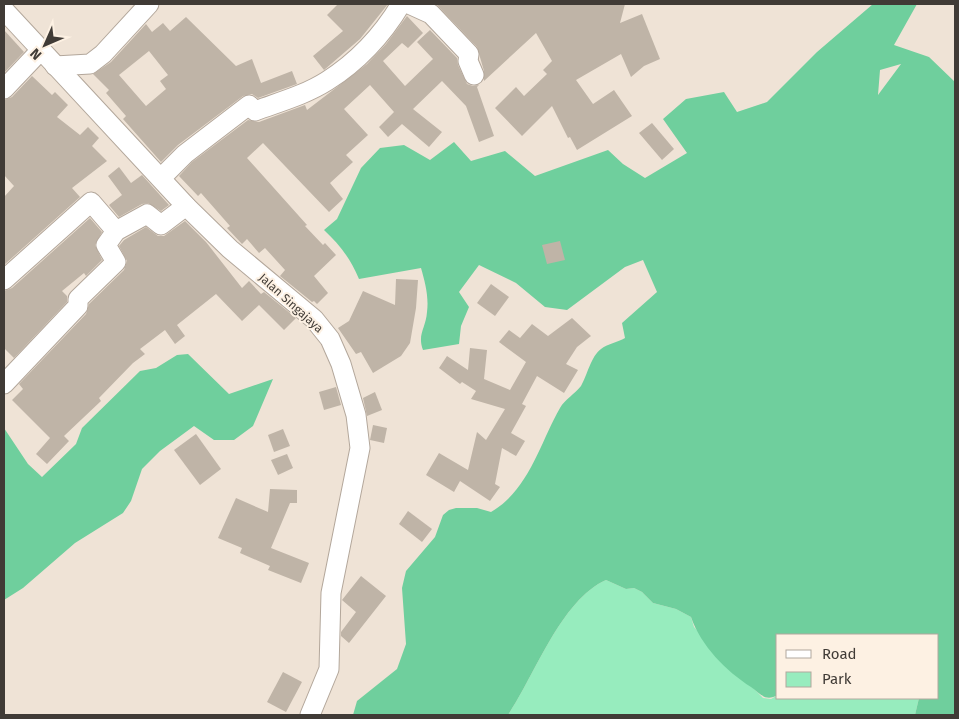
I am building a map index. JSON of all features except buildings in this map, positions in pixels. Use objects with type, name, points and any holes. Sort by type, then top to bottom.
[{"type":"street","points":[[56,66],[90,64],[103,54],[150,4]]},
{"type":"street","points":[[162,178],[185,154],[249,105],[255,110],[299,95],[327,81],[369,47],[392,20],[401,4]]},
{"type":"street","points":[[409,4],[430,14],[469,54],[468,61],[474,75]]},
{"type":"street","name":"Jalan Singajaya","points":[[4,10],[186,206],[230,249],[314,319],[330,338],[341,364],[356,415],[360,448],[331,594],[329,669],[310,715]]},
{"type":"street","points":[[4,89],[41,50]]},
{"type":"street","points":[[4,280],[91,202],[116,231]]},
{"type":"street","points":[[4,384],[78,306],[78,299],[116,262],[106,244],[116,231],[147,214],[161,225],[186,206]]},
{"type":"green space","points":[[873,4],[917,4],[894,45],[929,57],[955,82],[955,715],[915,715],[919,699],[939,699],[939,634],[776,634],[776,696],[770,698],[761,694],[732,673],[715,657],[695,628],[691,617],[676,609],[653,603],[642,592],[634,588],[626,589],[606,580],[590,590],[562,621],[508,715],[353,715],[357,701],[397,669],[406,644],[402,588],[406,571],[435,537],[443,515],[449,510],[456,508],[477,508],[491,512],[504,503],[524,479],[560,408],[581,386],[594,356],[603,347],[625,338],[622,323],[657,292],[643,260],[625,267],[567,310],[545,307],[516,283],[479,265],[459,292],[469,307],[461,326],[459,344],[423,350],[421,340],[426,318],[427,301],[421,268],[359,279],[344,252],[324,230],[337,219],[361,168],[380,148],[404,145],[430,160],[454,142],[471,161],[505,151],[535,176],[608,150],[623,164],[645,178],[687,153],[663,119],[686,99],[724,92],[737,112],[767,102],[817,52]],"holes":[[[901,64],[878,95],[880,70]]]},
{"type":"green space","points":[[188,354],[229,394],[273,379],[253,426],[234,440],[214,440],[194,426],[160,451],[142,469],[131,501],[123,513],[75,543],[23,588],[4,600],[4,428],[28,464],[42,477],[76,444],[82,428],[140,371],[156,368],[177,355]]},
{"type":"green space","points":[[606,580],[626,589],[634,588],[642,592],[653,603],[676,609],[691,617],[694,627],[763,698],[771,699],[776,696],[776,699],[919,699],[915,715],[508,715],[562,621],[590,590]]}]
